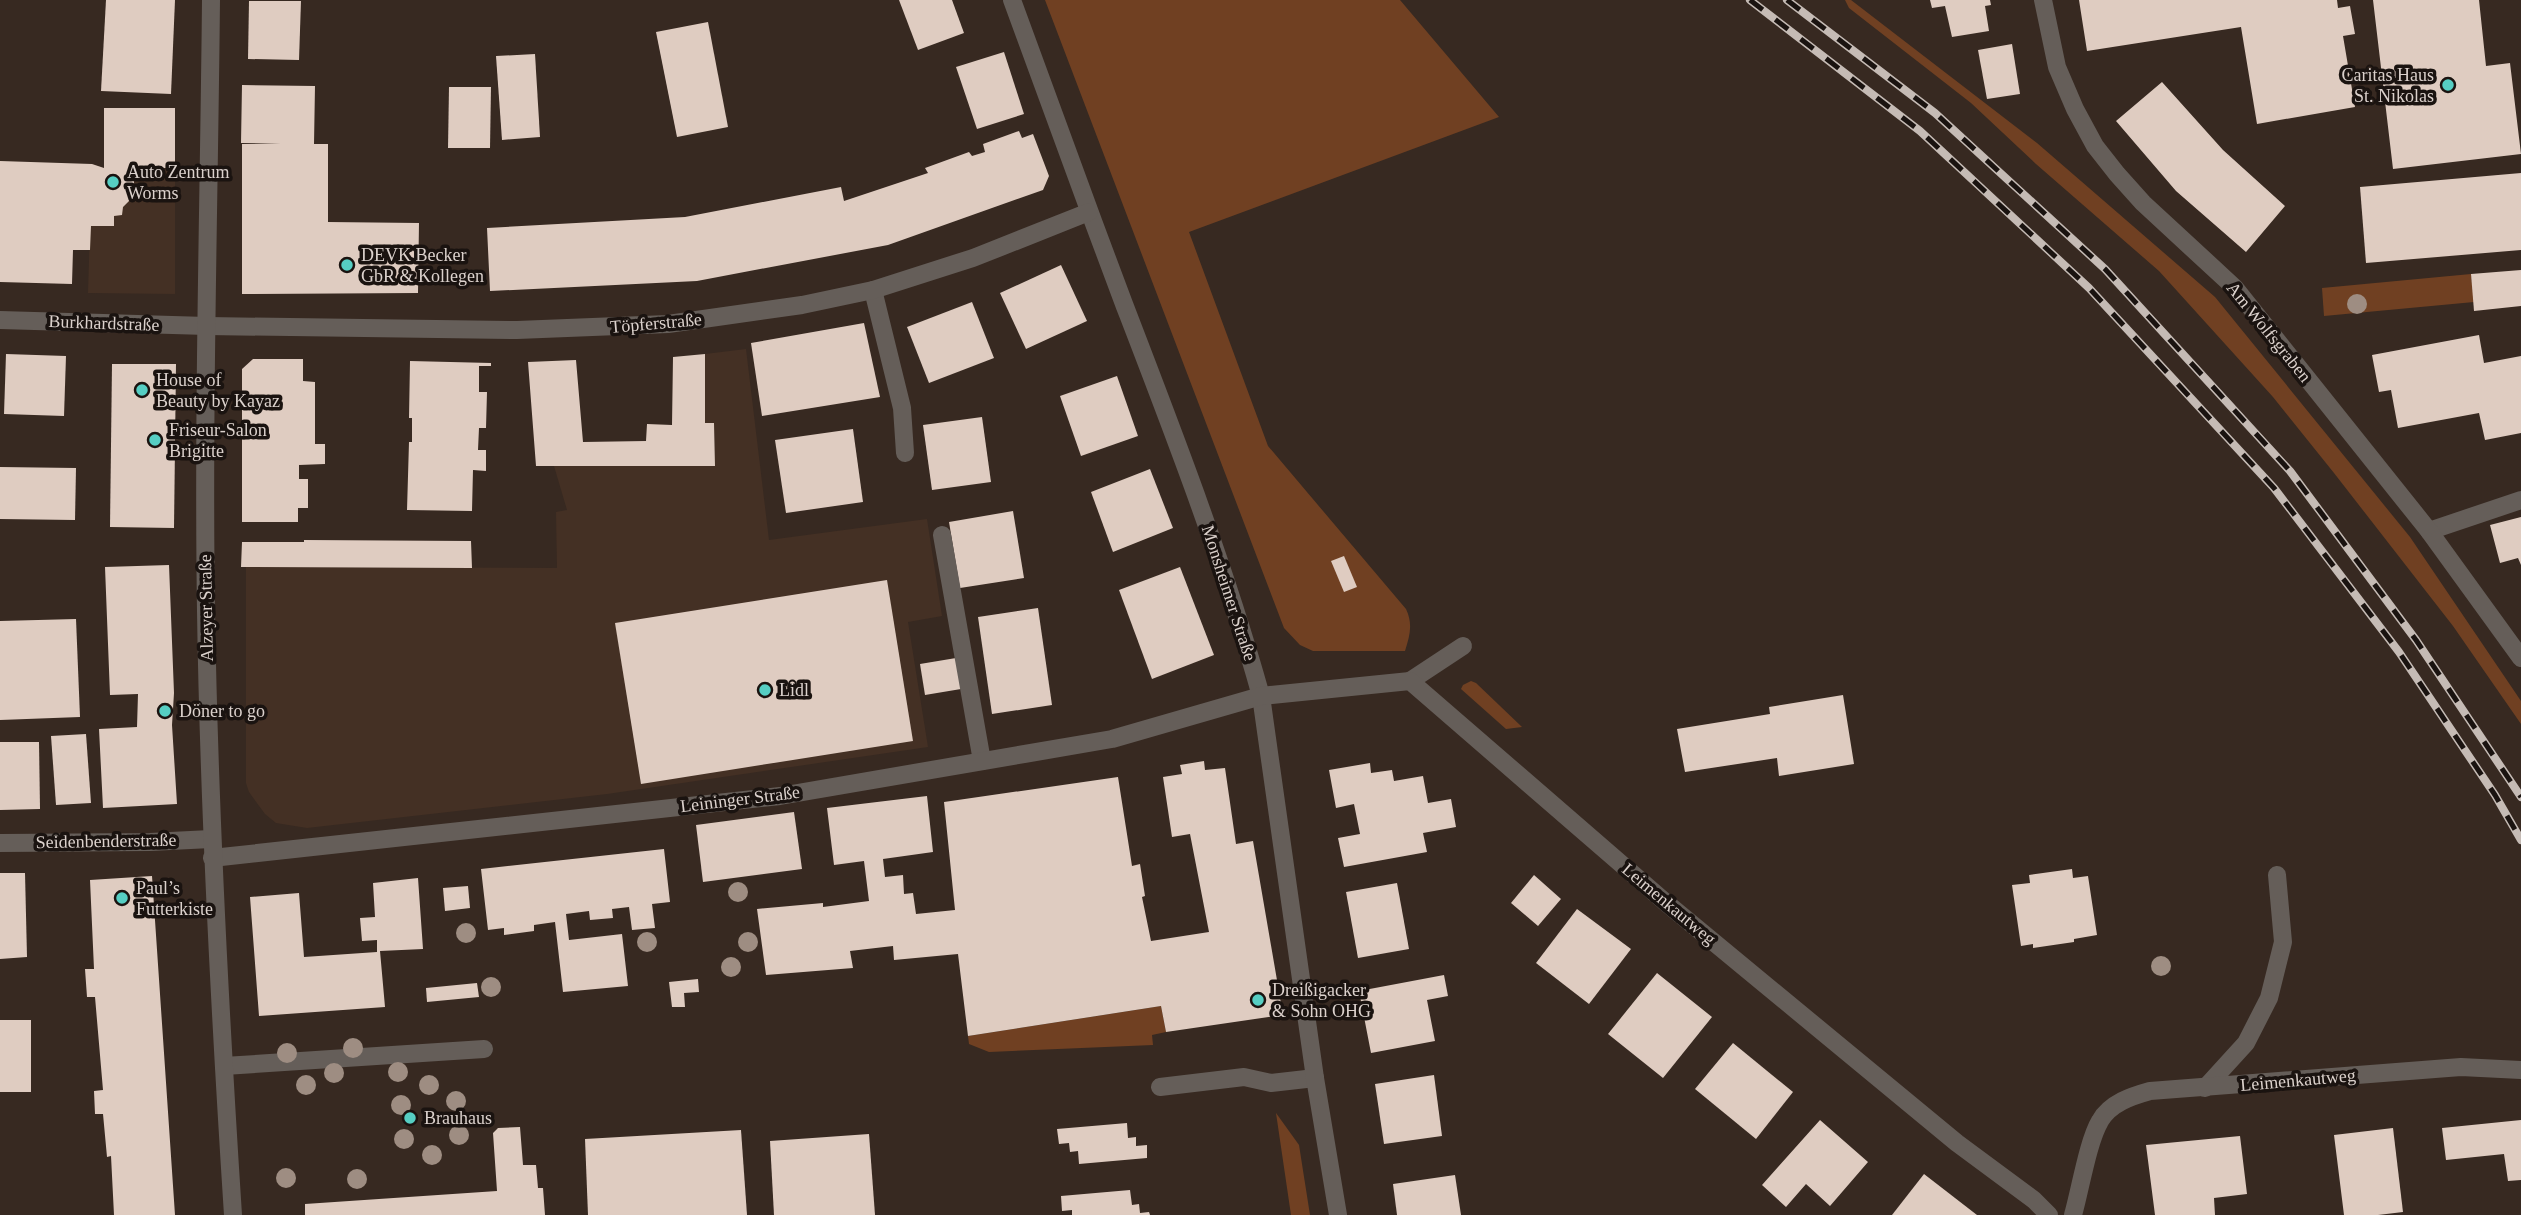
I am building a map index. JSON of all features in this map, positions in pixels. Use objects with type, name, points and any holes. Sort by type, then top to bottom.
[{"type":"street","name":"Alzeyer Straße","points":[[211,0],[206,598],[211,839],[233,1215]]},
{"type":"street","name":"Monsheimer Straße","points":[[1012,0],[1089,212],[1196,492],[1245,638],[1261,696],[1315,1078],[1338,1215]]},
{"type":"street","name":"Am Wolfsgraben","points":[[2043,0],[2057,67],[2095,146],[2143,202],[2235,288],[2429,531],[2521,658]]},
{"type":"street","name":"Töpferstraße","points":[[207,326],[517,330],[668,324],[729,317],[873,290],[973,258],[1089,212]]},
{"type":"street","points":[[873,290],[902,408],[905,453]]},
{"type":"street","name":"Burkhardstraße","points":[[0,320],[207,326]]},
{"type":"street","points":[[2429,531],[2521,499]]},
{"type":"street","points":[[942,535],[982,761]]},
{"type":"street","points":[[1261,696],[1410,681],[1463,646]]},
{"type":"street","name":"Leimenkautweg","points":[[1410,681],[1664,901],[1957,1143],[2034,1200],[2049,1215]]},
{"type":"street","name":"Leininger Straße","points":[[212,858],[780,796],[1112,739],[1261,696]]},
{"type":"street","name":"Seidenbenderstraße","points":[[0,843],[211,839]]},
{"type":"street","points":[[2205,1088],[2246,1043],[2269,998],[2283,942],[2277,875]]},
{"type":"street","points":[[224,1066],[484,1049]]},
{"type":"street","name":"Leimenkautweg","points":[[2073,1215],[2100,1119],[2130,1097],[2150,1091],[2461,1067],[2521,1070]]},
{"type":"street","points":[[1160,1087],[1244,1077],[1271,1083],[1315,1078]]},
{"type":"shaded area","points":[[1045,0],[1400,0],[1499,117],[1189,232],[1268,446],[1406,609],[1410,630],[1405,651],[1313,651],[1300,645],[1284,628]]},
{"type":"shaded area","points":[[1845,0],[1851,0],[2037,143],[2215,297],[2410,537],[2521,701],[2521,724],[2453,626],[2334,473],[2273,397],[2159,271],[2036,164],[1971,103],[1849,8]]},
{"type":"shaded area","points":[[92,164],[104,168],[175,168],[175,294],[88,293]]},
{"type":"shaded area","points":[[2471,274],[2474,302],[2324,316],[2322,288]]},
{"type":"shaded area","points":[[746,349],[769,540],[927,519],[942,616],[908,622],[928,747],[607,794],[307,828],[276,823],[265,814],[249,792],[246,783],[246,567],[557,568],[556,512],[567,510],[554,466],[715,465],[714,423],[705,423],[705,354]]},
{"type":"shaded area","points":[[1471,681],[1522,727],[1506,729],[1461,689]]},
{"type":"shaded area","points":[[1161,1006],[1166,1032],[1152,1035],[1153,1045],[989,1052],[969,1044],[968,1036]]},
{"type":"shaded area","points":[[1276,1113],[1299,1145],[1310,1215],[1291,1215]]},
{"type":"building","points":[[106,0],[175,0],[171,94],[101,91]]},
{"type":"building","points":[[899,0],[952,0],[964,33],[918,50]]},
{"type":"building","points":[[1930,0],[1990,0],[1991,5],[1985,6],[1989,31],[1952,37],[1945,6],[1932,8]]},
{"type":"building","points":[[2079,0],[2337,0],[2338,8],[2350,6],[2355,34],[2343,36],[2355,107],[2257,124],[2241,27],[2087,51]]},
{"type":"building","name":"Caritas Haus St. Nikolas","points":[[2373,0],[2479,0],[2486,66],[2510,63],[2521,154],[2393,169]]},
{"type":"building","points":[[249,1],[301,1],[299,60],[248,59]]},
{"type":"building","points":[[708,22],[728,127],[677,137],[656,32]]},
{"type":"building","points":[[2012,44],[2020,94],[1987,99],[1978,50]]},
{"type":"building","points":[[1004,52],[1024,114],[977,129],[956,67]]},
{"type":"building","points":[[535,54],[540,137],[502,140],[496,56]]},
{"type":"building","points":[[2162,82],[2223,150],[2285,206],[2246,252],[2176,191],[2116,121]]},
{"type":"building","points":[[242,85],[315,86],[314,144],[328,144],[328,222],[419,223],[418,293],[242,294],[242,144],[281,143],[241,143]]},
{"type":"building","points":[[449,87],[491,87],[490,148],[448,148]]},
{"type":"building","points":[[104,108],[175,108],[175,168],[134,168],[134,196],[123,207],[122,215],[114,216],[114,226],[91,226],[90,250],[73,250],[72,284],[0,282],[0,161],[92,164],[104,168]]},
{"type":"building","points":[[1019,131],[1022,138],[1033,134],[1049,176],[1043,190],[888,245],[697,281],[490,291],[487,228],[685,217],[841,187],[844,201],[928,173],[925,168],[969,152],[972,156],[985,152],[983,144]]},
{"type":"building","points":[[2521,173],[2521,250],[2366,263],[2360,187]]},
{"type":"building","points":[[1061,265],[1087,321],[1026,349],[1000,293]]},
{"type":"building","points":[[2521,270],[2521,306],[2474,311],[2471,274]]},
{"type":"building","points":[[972,302],[994,358],[929,383],[907,327]]},
{"type":"building","points":[[864,323],[880,397],[762,416],[751,343]]},
{"type":"building","points":[[2479,335],[2484,363],[2521,356],[2521,433],[2485,440],[2479,413],[2398,428],[2391,390],[2379,392],[2372,355]]},
{"type":"building","points":[[6,354],[66,356],[64,416],[4,414]]},
{"type":"building","points":[[705,354],[705,423],[714,423],[715,466],[536,466],[528,362],[576,360],[583,442],[646,441],[647,424],[672,425],[673,357]]},
{"type":"building","points":[[253,359],[303,359],[303,381],[315,382],[315,444],[325,444],[325,464],[299,465],[299,479],[308,479],[308,508],[298,508],[298,522],[242,522],[242,369]]},
{"type":"building","points":[[410,361],[491,363],[491,366],[479,366],[479,392],[487,392],[486,428],[479,428],[478,450],[486,450],[486,471],[473,470],[472,511],[407,510],[409,442],[412,442],[412,418],[409,418]]},
{"type":"building","points":[[112,364],[176,364],[174,528],[110,527]]},
{"type":"building","points":[[1117,376],[1138,436],[1081,456],[1060,396]]},
{"type":"building","points":[[982,417],[991,482],[932,490],[923,425]]},
{"type":"building","points":[[853,429],[863,502],[786,513],[775,440]]},
{"type":"building","points":[[0,467],[76,468],[75,520],[0,519]]},
{"type":"building","points":[[1150,469],[1173,528],[1113,552],[1091,492]]},
{"type":"building","points":[[1013,511],[1024,578],[960,588],[949,522]]},
{"type":"building","points":[[2521,517],[2521,565],[2518,558],[2500,563],[2490,525]]},
{"type":"building","points":[[471,541],[472,568],[241,567],[242,542]]},
{"type":"building","points":[[1344,556],[1357,587],[1344,592],[1331,561]]},
{"type":"building","points":[[169,565],[174,693],[172,725],[177,804],[103,808],[99,729],[137,727],[138,694],[110,695],[105,567]]},
{"type":"building","points":[[1180,567],[1214,655],[1152,679],[1119,590]]},
{"type":"building","name":"Lidl","points":[[887,580],[913,741],[641,784],[615,623]]},
{"type":"building","points":[[1038,608],[1052,705],[992,714],[978,617]]},
{"type":"building","points":[[76,619],[80,717],[0,720],[0,621]]},
{"type":"building","points":[[956,658],[961,689],[925,695],[920,664]]},
{"type":"building","points":[[1843,695],[1854,764],[1779,776],[1777,758],[1685,772],[1677,729],[1770,714],[1769,707]]},
{"type":"building","points":[[86,734],[91,803],[56,805],[51,736]]},
{"type":"building","points":[[0,742],[39,742],[40,809],[0,810]]},
{"type":"building","points":[[1204,761],[1205,770],[1225,768],[1236,844],[1253,841],[1283,1015],[1166,1032],[1161,1006],[968,1036],[958,954],[894,960],[893,946],[850,951],[853,968],[766,975],[757,909],[823,903],[823,907],[869,901],[864,861],[834,865],[827,808],[927,796],[933,852],[883,859],[885,877],[903,875],[904,894],[913,893],[916,914],[955,910],[944,802],[1118,777],[1132,866],[1140,864],[1145,896],[1142,897],[1151,941],[1209,932],[1190,834],[1172,837],[1163,777],[1182,774],[1180,765]]},
{"type":"building","points":[[1370,763],[1371,773],[1392,770],[1394,781],[1423,776],[1428,803],[1451,799],[1456,827],[1423,833],[1427,852],[1344,867],[1338,838],[1360,834],[1354,804],[1336,808],[1329,770]]},
{"type":"building","points":[[794,812],[802,869],[703,882],[696,825]]},
{"type":"building","points":[[664,849],[670,902],[652,904],[655,928],[632,930],[629,907],[612,909],[613,918],[590,920],[589,911],[566,914],[569,940],[622,934],[628,986],[563,992],[555,922],[534,925],[534,931],[504,935],[504,928],[488,930],[481,869]]},
{"type":"building","points":[[2072,869],[2073,878],[2088,876],[2097,935],[2074,939],[2074,942],[2033,948],[2033,944],[2021,946],[2012,885],[2030,883],[2029,875]]},
{"type":"building","points":[[0,873],[25,873],[27,957],[0,959]]},
{"type":"building","points":[[1534,875],[1561,899],[1538,926],[1511,903]]},
{"type":"building","points":[[152,876],[175,1215],[114,1215],[111,1156],[107,1157],[103,1114],[95,1114],[94,1091],[103,1090],[95,997],[87,997],[85,969],[94,969],[90,880]]},
{"type":"building","points":[[418,878],[423,949],[380,951],[385,1007],[259,1016],[250,897],[299,893],[304,957],[377,952],[377,940],[362,941],[360,918],[375,917],[373,883]]},
{"type":"building","points":[[1397,883],[1409,949],[1358,958],[1346,892]]},
{"type":"building","points":[[468,886],[470,908],[445,911],[443,888]]},
{"type":"building","points":[[1577,909],[1631,949],[1589,1004],[1536,963]]},
{"type":"building","points":[[1657,973],[1712,1017],[1663,1078],[1608,1034]]},
{"type":"building","points":[[1444,975],[1448,996],[1427,1000],[1435,1041],[1371,1053],[1359,991]]},
{"type":"building","points":[[698,979],[699,992],[684,993],[685,1007],[672,1007],[669,982]]},
{"type":"building","points":[[477,983],[479,997],[427,1002],[426,988]]},
{"type":"building","points":[[0,1020],[31,1020],[31,1092],[0,1092]]},
{"type":"building","points":[[1733,1043],[1793,1092],[1756,1139],[1695,1089]]},
{"type":"building","points":[[1434,1075],[1442,1136],[1384,1144],[1375,1084]]},
{"type":"building","points":[[1820,1120],[1868,1162],[1830,1206],[1806,1184],[1786,1207],[1762,1185]]},
{"type":"building","points":[[2521,1120],[2521,1180],[2508,1181],[2504,1154],[2446,1160],[2442,1128]]},
{"type":"building","points":[[1127,1123],[1128,1138],[1136,1137],[1136,1146],[1147,1145],[1147,1158],[1079,1164],[1078,1151],[1070,1152],[1069,1143],[1059,1144],[1057,1129]]},
{"type":"building","points":[[520,1127],[523,1165],[536,1165],[538,1188],[543,1188],[545,1215],[305,1215],[305,1204],[497,1191],[493,1133],[498,1128]]},
{"type":"building","points":[[2393,1128],[2403,1212],[2344,1215],[2334,1135]]},
{"type":"building","points":[[741,1130],[747,1215],[588,1215],[585,1139]]},
{"type":"building","points":[[869,1134],[875,1215],[774,1215],[770,1141]]},
{"type":"building","points":[[2240,1136],[2247,1194],[2214,1198],[2215,1215],[2155,1215],[2146,1145]]},
{"type":"building","points":[[1924,1174],[1977,1215],[1892,1215]]},
{"type":"building","points":[[1455,1175],[1461,1215],[1397,1215],[1393,1184]]},
{"type":"building","points":[[1130,1190],[1132,1205],[1139,1204],[1140,1213],[1149,1212],[1150,1215],[1072,1215],[1072,1210],[1062,1211],[1061,1196]]},
{"type":"railway","points":[[1750,0],[1920,131],[2089,288],[2274,488],[2399,652],[2495,795],[2521,840]]},
{"type":"railway","points":[[1787,0],[1935,113],[2105,269],[2290,471],[2416,640],[2521,797]]},
{"type":"place","name":"Caritas Haus St. Nikolas","points":[[2448,85]]},
{"type":"place","name":"Auto Zentrum Worms","points":[[113,182]]},
{"type":"place","name":"DEVK Becker GbR & Kollegen","points":[[347,265]]},
{"type":"place","name":"House of Beauty by Kayaz","points":[[142,390]]},
{"type":"place","name":"Friseur-Salon Brigitte","points":[[155,440]]},
{"type":"place","name":"Lidl","points":[[765,690]]},
{"type":"place","name":"Döner to go","points":[[165,711]]},
{"type":"place","name":"Paul’s Futterkiste","points":[[122,898]]},
{"type":"place","name":"Dreißigacker & Sohn OHG","points":[[1258,1000]]},
{"type":"place","name":"Brauhaus","points":[[410,1118]]}]
